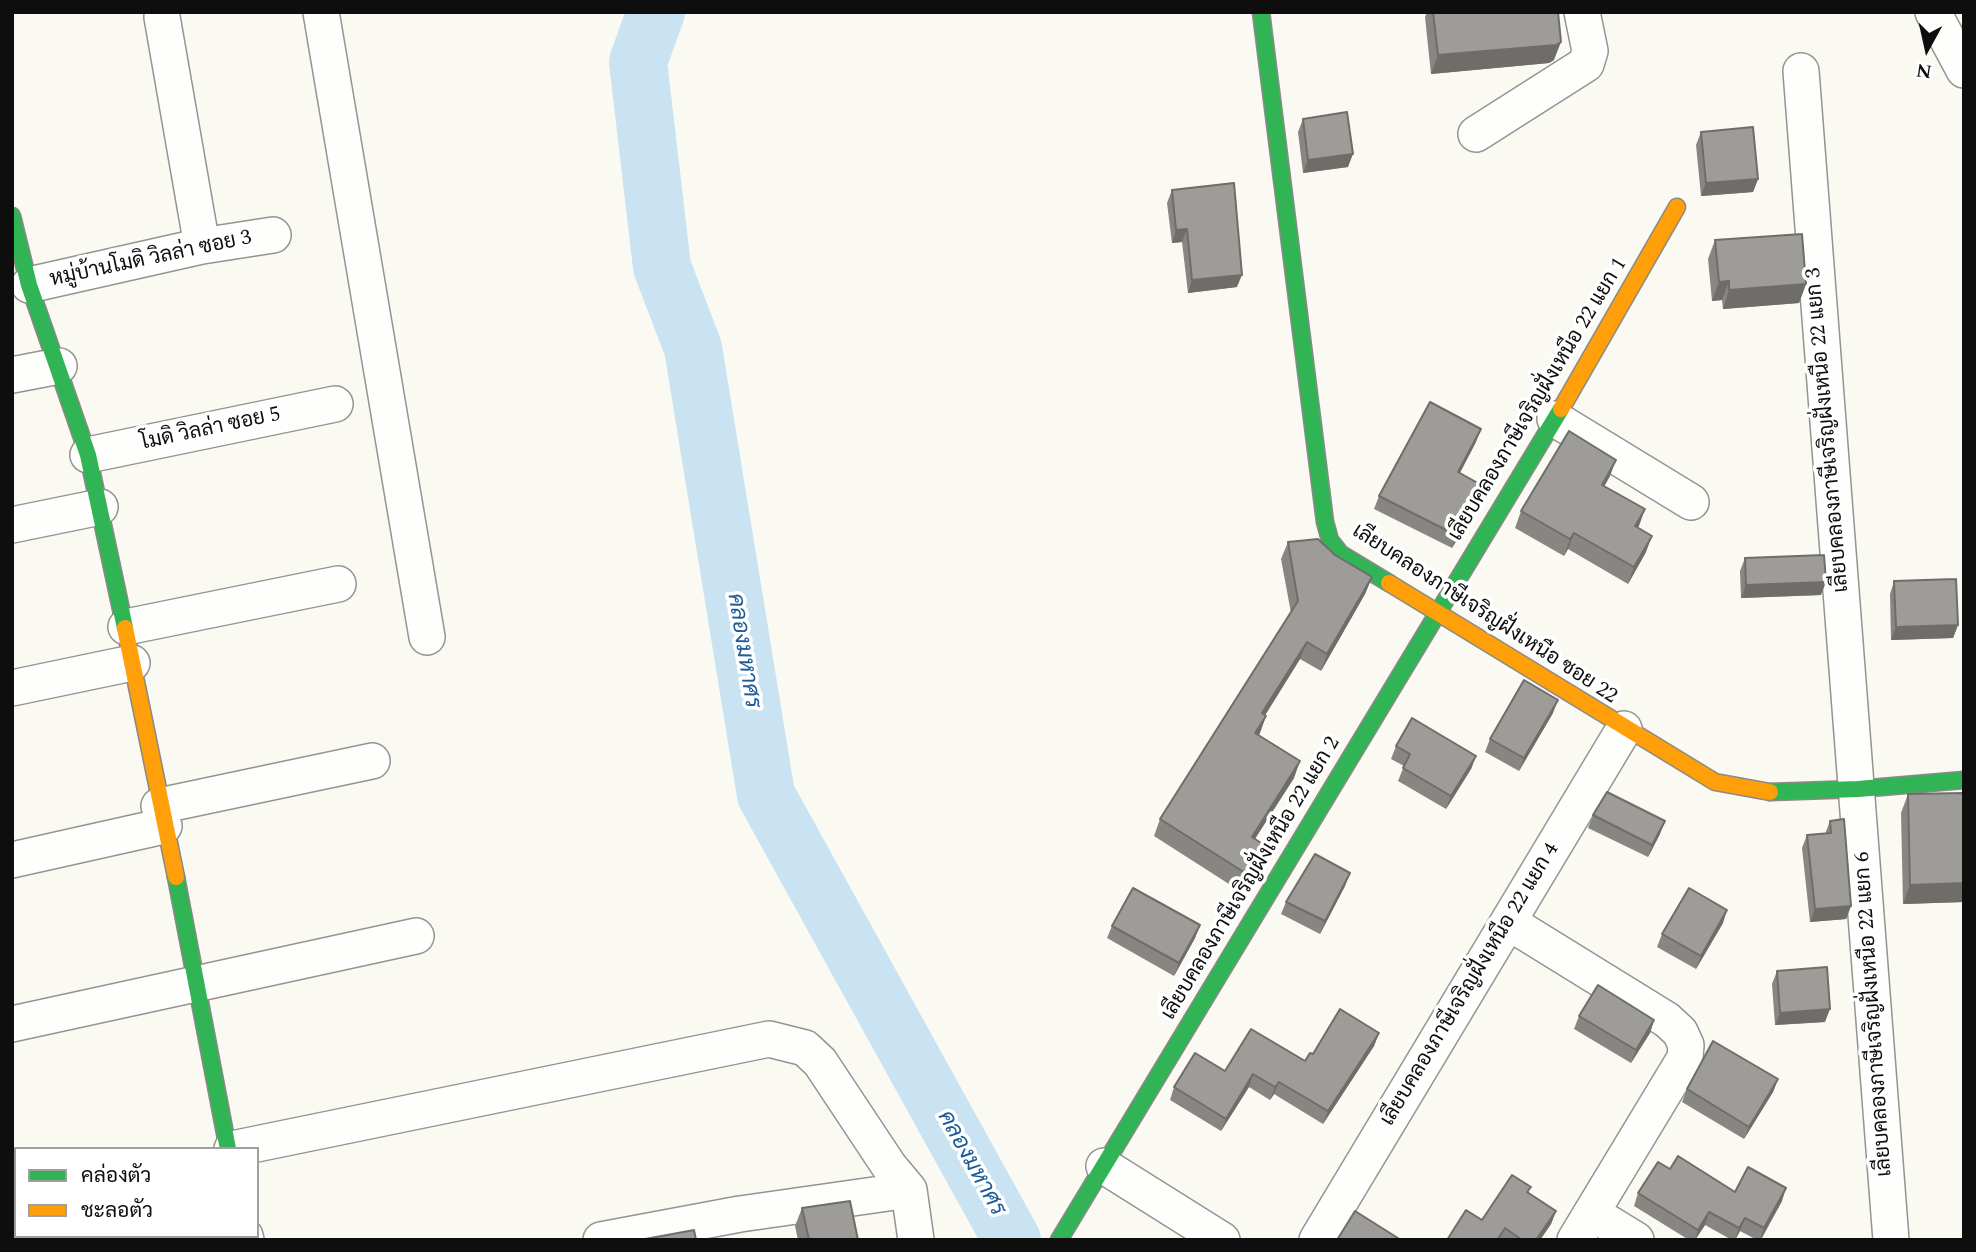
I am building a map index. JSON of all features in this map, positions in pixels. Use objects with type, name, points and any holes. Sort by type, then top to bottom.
[{"type":"street","points":[[321,12],[427,637]]},
{"type":"street","name":"เลียบคลองภาษีเจริญฝั่งเหนือ ซอย 22","points":[[1261,12],[1325,522],[1330,540],[1341,554],[1624,729],[1715,782],[1734,789],[1758,792],[1858,789],[1964,780]]},
{"type":"street","points":[[1476,134],[1586,64],[1590,51],[1582,12]]},
{"type":"street","points":[[1933,12],[1964,70]]},
{"type":"street","points":[[162,17],[202,247]]},
{"type":"street","name":"เลียบคลองภาษีเจริญฝั่งเหนือ 22 แยก 3","points":[[1801,71],[1858,789]]},
{"type":"street","name":"เลียบคลองภาษีเจริญฝั่งเหนือ 22 แยก 1","points":[[1436,613],[1555,419],[1677,207]]},
{"type":"street","points":[[12,216],[29,285],[88,456],[100,507],[230,1147]]},
{"type":"street","name":"หมู่บ้านโมดิ วิลล่า ซอย 3","points":[[29,285],[202,247],[273,235]]},
{"type":"street","points":[[12,375],[59,366]]},
{"type":"street","name":"โมดิ วิลล่า ซอย 5","points":[[88,456],[335,404]]},
{"type":"street","points":[[1555,419],[1691,502]]},
{"type":"street","points":[[12,525],[100,507]]},
{"type":"street","points":[[126,628],[338,584]]},
{"type":"street","name":"เลียบคลองภาษีเจริญฝั่งเหนือ 22 แยก 2","points":[[1059,1240],[1436,613]]},
{"type":"street","points":[[12,688],[132,663]]},
{"type":"street","name":"เลียบคลองภาษีเจริญฝั่งเหนือ 22 แยก 4","points":[[1317,1240],[1510,923],[1624,729]]},
{"type":"street","points":[[12,860],[162,816],[372,761]]},
{"type":"street","name":"เลียบคลองภาษีเจริญฝั่งเหนือ 22 แยก 6","points":[[1858,789],[1891,1240]]},
{"type":"street","points":[[1510,923],[1667,1020],[1680,1032],[1686,1045],[1685,1058],[1584,1227],[1636,1240]]},
{"type":"street","points":[[12,1024],[416,936]]},
{"type":"street","points":[[240,1147],[769,1039],[806,1048],[820,1062],[909,1190],[916,1240]]},
{"type":"street","points":[[1104,1166],[1222,1240]]},
{"type":"street","points":[[601,1240],[743,1227],[909,1190]]},
{"type":"building","points":[[1433,12],[1558,12],[1561,42],[1556,45],[1438,55]]},
{"type":"building","points":[[1347,112],[1353,154],[1308,160],[1303,119]]},
{"type":"building","points":[[1753,127],[1758,179],[1706,183],[1701,132]]},
{"type":"building","points":[[1234,183],[1242,275],[1192,280],[1187,229],[1176,230],[1172,190]]},
{"type":"building","points":[[1802,234],[1806,284],[1729,290],[1729,281],[1719,282],[1715,240]]},
{"type":"building","points":[[1430,402],[1481,429],[1458,472],[1485,487],[1456,535],[1379,496]]},
{"type":"building","points":[[1569,431],[1616,460],[1602,485],[1645,509],[1635,526],[1652,536],[1634,567],[1574,533],[1570,539],[1521,511]]},
{"type":"building","points":[[1318,539],[1335,555],[1372,577],[1327,654],[1307,642],[1262,713],[1266,716],[1255,733],[1300,761],[1252,837],[1267,847],[1250,876],[1160,819],[1298,601],[1288,542]]},
{"type":"building","points":[[1824,555],[1826,582],[1746,585],[1745,558]]},
{"type":"building","points":[[1956,579],[1958,625],[1896,627],[1894,581]]},
{"type":"building","points":[[1524,680],[1558,700],[1524,758],[1490,739]]},
{"type":"building","points":[[1412,718],[1476,756],[1451,796],[1403,768],[1410,754],[1396,746]]},
{"type":"building","points":[[1607,792],[1665,821],[1652,845],[1593,815]]},
{"type":"building","points":[[1964,793],[1964,883],[1910,885],[1908,794]]},
{"type":"building","points":[[1844,819],[1851,906],[1815,909],[1807,835],[1831,833],[1830,821]]},
{"type":"building","points":[[1315,854],[1350,873],[1325,921],[1286,902]]},
{"type":"building","points":[[1133,888],[1200,925],[1179,963],[1112,926]]},
{"type":"building","points":[[1689,888],[1727,910],[1701,956],[1662,934]]},
{"type":"building","points":[[1827,967],[1830,1009],[1780,1013],[1777,971]]},
{"type":"building","points":[[1598,985],[1654,1020],[1636,1050],[1579,1016]]},
{"type":"building","points":[[1340,1009],[1379,1033],[1328,1111],[1279,1082],[1275,1087],[1253,1074],[1226,1119],[1174,1087],[1195,1053],[1225,1071],[1251,1029],[1305,1061],[1310,1053],[1313,1054]]},
{"type":"building","points":[[1713,1041],[1778,1079],[1749,1127],[1687,1089]]},
{"type":"building","points":[[1678,1156],[1735,1192],[1748,1167],[1786,1188],[1764,1228],[1745,1218],[1739,1228],[1709,1212],[1698,1230],[1638,1193],[1658,1162],[1670,1169]]},
{"type":"building","points":[[1512,1175],[1531,1187],[1527,1192],[1556,1211],[1536,1240],[1522,1240],[1505,1228],[1497,1240],[1447,1240],[1466,1210],[1482,1220]]},
{"type":"building","points":[[850,1201],[858,1240],[809,1240],[802,1208]]},
{"type":"building","points":[[1355,1211],[1401,1240],[1337,1240]]},
{"type":"building","points":[[694,1230],[696,1240],[640,1240]]},
{"type":"waterway","name":"คลองมหาศร","points":[[656,12],[638,62],[662,267],[693,348],[766,795],[1012,1240]]},
{"type":"traffic: fast","points":[[1261,12],[1325,522],[1330,540],[1341,554],[1389,583]]},
{"type":"traffic: fast","points":[[12,216],[29,285],[88,455],[125,628]]},
{"type":"traffic: fast","points":[[1059,1240],[1561,409]]},
{"type":"traffic: fast","points":[[1770,792],[1858,789],[1964,780]]},
{"type":"traffic: fast","points":[[176,877],[228,1147]]},
{"type":"traffic: slow","points":[[1561,409],[1677,207]]},
{"type":"traffic: slow","points":[[1389,583],[1715,782],[1770,792]]},
{"type":"traffic: slow","points":[[125,628],[176,877]]}]
